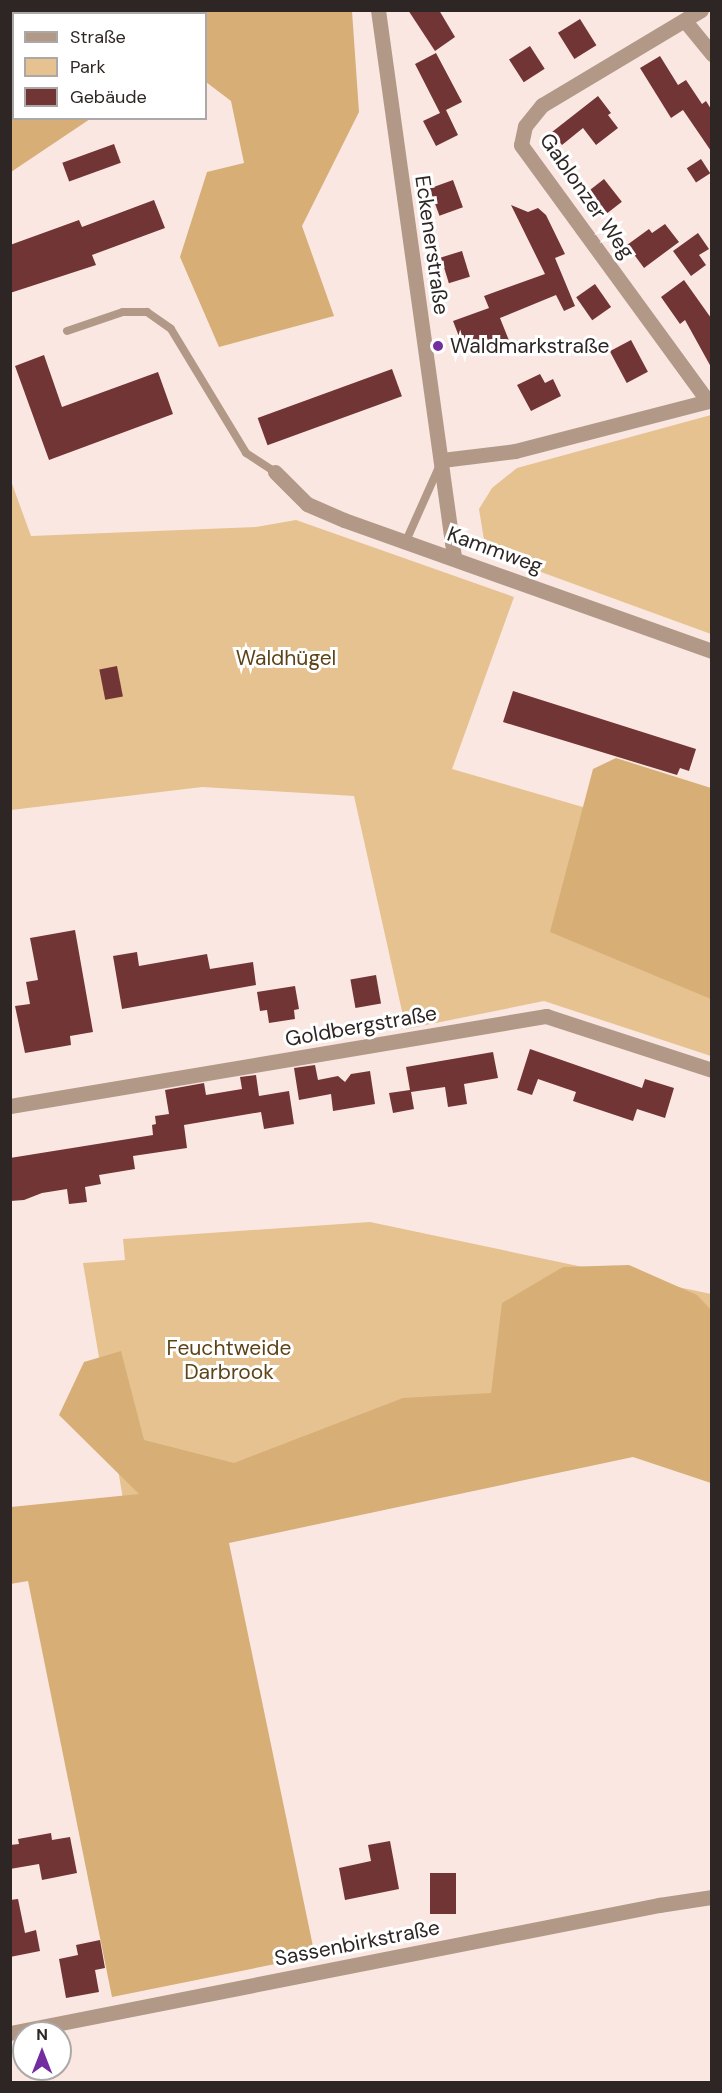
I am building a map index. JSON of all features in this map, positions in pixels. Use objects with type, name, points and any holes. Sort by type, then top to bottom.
[{"type":"street","name":"Eckenerstraße","points":[[378,10],[454,557]]},
{"type":"street","name":"Gablonzer Weg","points":[[701,10],[543,105],[525,126],[521,145],[710,401]]},
{"type":"street","points":[[685,21],[711,54]]},
{"type":"street","points":[[442,460],[516,451],[710,401]]},
{"type":"street","name":"Kammweg","points":[[276,471],[307,504],[711,651]]},
{"type":"street","name":"Goldbergstraße","points":[[10,1106],[546,1016],[711,1070]]},
{"type":"street","name":"Sassenbirkstraße","points":[[10,2033],[659,1905],[711,1897]]},
{"type":"lane","points":[[67,331],[123,312],[147,312],[171,329],[189,355],[246,453],[276,471]]},
{"type":"lane","points":[[406,541],[442,460]]},
{"type":"green space","points":[[711,415],[711,634],[486,552],[479,509],[492,488],[517,468]]},
{"type":"green space","name":"Waldhügel","points":[[11,481],[31,536],[256,527],[296,520],[514,597],[452,769],[593,810],[711,836],[711,1056],[544,1001],[406,1029],[354,796],[202,787],[11,810]]},
{"type":"green space","name":"Feuchtweide Darbrook","points":[[370,1222],[711,1294],[711,1324],[483,1447],[125,1511],[83,1263],[125,1260],[123,1239]]},
{"type":"shaded area","points":[[11,10],[352,11],[359,112],[302,226],[334,316],[219,347],[180,257],[207,172],[244,163],[231,101],[207,83],[207,12],[12,12],[12,120],[89,120],[11,172]]},
{"type":"shaded area","points":[[616,758],[711,788],[711,999],[550,932],[593,769]]},
{"type":"shaded area","points":[[629,1265],[697,1295],[711,1310],[711,1483],[633,1457],[229,1543],[315,1956],[112,1997],[28,1581],[10,1584],[11,1507],[139,1494],[59,1415],[84,1362],[121,1351],[144,1440],[234,1463],[403,1398],[491,1393],[502,1303],[563,1267]]},
{"type":"building","points":[[408,10],[439,10],[455,37],[435,51]]},
{"type":"building","points":[[580,19],[596,45],[574,59],[558,33]]},
{"type":"building","points":[[530,46],[545,69],[524,82],[509,60]]},
{"type":"building","points":[[436,53],[462,102],[446,110],[458,135],[436,146],[423,121],[440,113],[415,64]]},
{"type":"building","points":[[660,56],[678,85],[686,80],[702,104],[706,101],[711,109],[711,151],[683,110],[671,118],[640,68]]},
{"type":"building","points":[[598,96],[611,113],[608,115],[618,128],[596,145],[583,128],[562,145],[552,132]]},
{"type":"building","points":[[114,144],[121,163],[69,182],[62,163]]},
{"type":"building","points":[[701,159],[710,173],[696,183],[687,168]]},
{"type":"building","points":[[604,179],[622,202],[601,218],[584,195]]},
{"type":"building","points":[[453,180],[463,207],[439,216],[430,189]]},
{"type":"building","points":[[154,200],[165,228],[92,255],[96,265],[10,293],[10,245],[79,220],[82,227]]},
{"type":"building","points":[[511,205],[528,212],[538,208],[546,215],[565,254],[555,258],[575,306],[564,311],[556,295],[500,318],[510,343],[492,349],[487,338],[463,347],[453,321],[489,308],[484,296],[545,274]]},
{"type":"building","points":[[665,224],[679,242],[644,268],[627,245],[649,229],[652,233]]},
{"type":"building","points":[[698,233],[709,249],[699,255],[706,265],[691,276],[673,251]]},
{"type":"building","points":[[462,251],[470,277],[449,283],[441,257]]},
{"type":"building","points":[[684,280],[711,318],[711,367],[685,320],[680,324],[661,297]]},
{"type":"building","points":[[595,284],[611,307],[592,320],[576,297]]},
{"type":"building","points":[[631,340],[648,372],[627,383],[610,351]]},
{"type":"building","points":[[44,355],[62,407],[158,372],[173,414],[49,460],[15,366]]},
{"type":"building","points":[[392,369],[402,396],[268,445],[258,418]]},
{"type":"building","points":[[540,374],[545,383],[553,379],[561,396],[531,411],[517,385]]},
{"type":"building","points":[[117,666],[123,696],[105,700],[99,669]]},
{"type":"building","points":[[513,691],[696,749],[689,771],[680,768],[677,775],[503,722]]},
{"type":"building","points":[[75,930],[93,1032],[70,1036],[71,1045],[25,1053],[15,1006],[30,1004],[26,982],[38,980],[30,938]]},
{"type":"building","points":[[137,952],[139,966],[207,954],[210,969],[253,962],[256,985],[122,1009],[113,956]]},
{"type":"building","points":[[376,975],[381,1004],[355,1008],[350,980]]},
{"type":"building","points":[[295,986],[299,1009],[294,1010],[295,1019],[269,1023],[267,1010],[260,1011],[257,992]]},
{"type":"building","points":[[530,1049],[642,1088],[645,1079],[674,1088],[665,1118],[637,1109],[633,1121],[573,1101],[576,1092],[538,1079],[532,1095],[517,1090]]},
{"type":"building","points":[[493,1052],[498,1078],[464,1084],[467,1104],[448,1107],[445,1087],[411,1092],[414,1109],[393,1113],[389,1093],[410,1090],[406,1067]]},
{"type":"building","points":[[315,1065],[318,1080],[338,1076],[345,1082],[351,1074],[370,1071],[375,1104],[333,1111],[331,1094],[299,1100],[294,1068]]},
{"type":"building","points":[[256,1075],[259,1096],[289,1091],[294,1124],[264,1129],[261,1112],[184,1125],[187,1148],[133,1156],[135,1169],[99,1175],[101,1184],[85,1187],[87,1202],[69,1204],[67,1189],[42,1193],[24,1200],[10,1201],[10,1158],[153,1135],[152,1125],[156,1124],[155,1116],[169,1114],[165,1090],[204,1083],[206,1095],[242,1089],[240,1077]]},
{"type":"building","points":[[51,1833],[52,1840],[70,1837],[77,1873],[42,1880],[39,1864],[10,1869],[10,1845],[19,1844],[18,1839]]},
{"type":"building","points":[[390,1841],[399,1889],[345,1900],[339,1868],[371,1861],[368,1845]]},
{"type":"building","points":[[430,1873],[456,1873],[456,1914],[430,1914]]},
{"type":"building","points":[[18,1899],[25,1933],[36,1930],[40,1951],[10,1957],[10,1900]]},
{"type":"building","points":[[100,1940],[105,1968],[95,1970],[99,1992],[66,1998],[59,1959],[78,1955],[76,1945]]},
{"type":"place","name":"Waldmarkstraße","points":[[438,346]]}]
